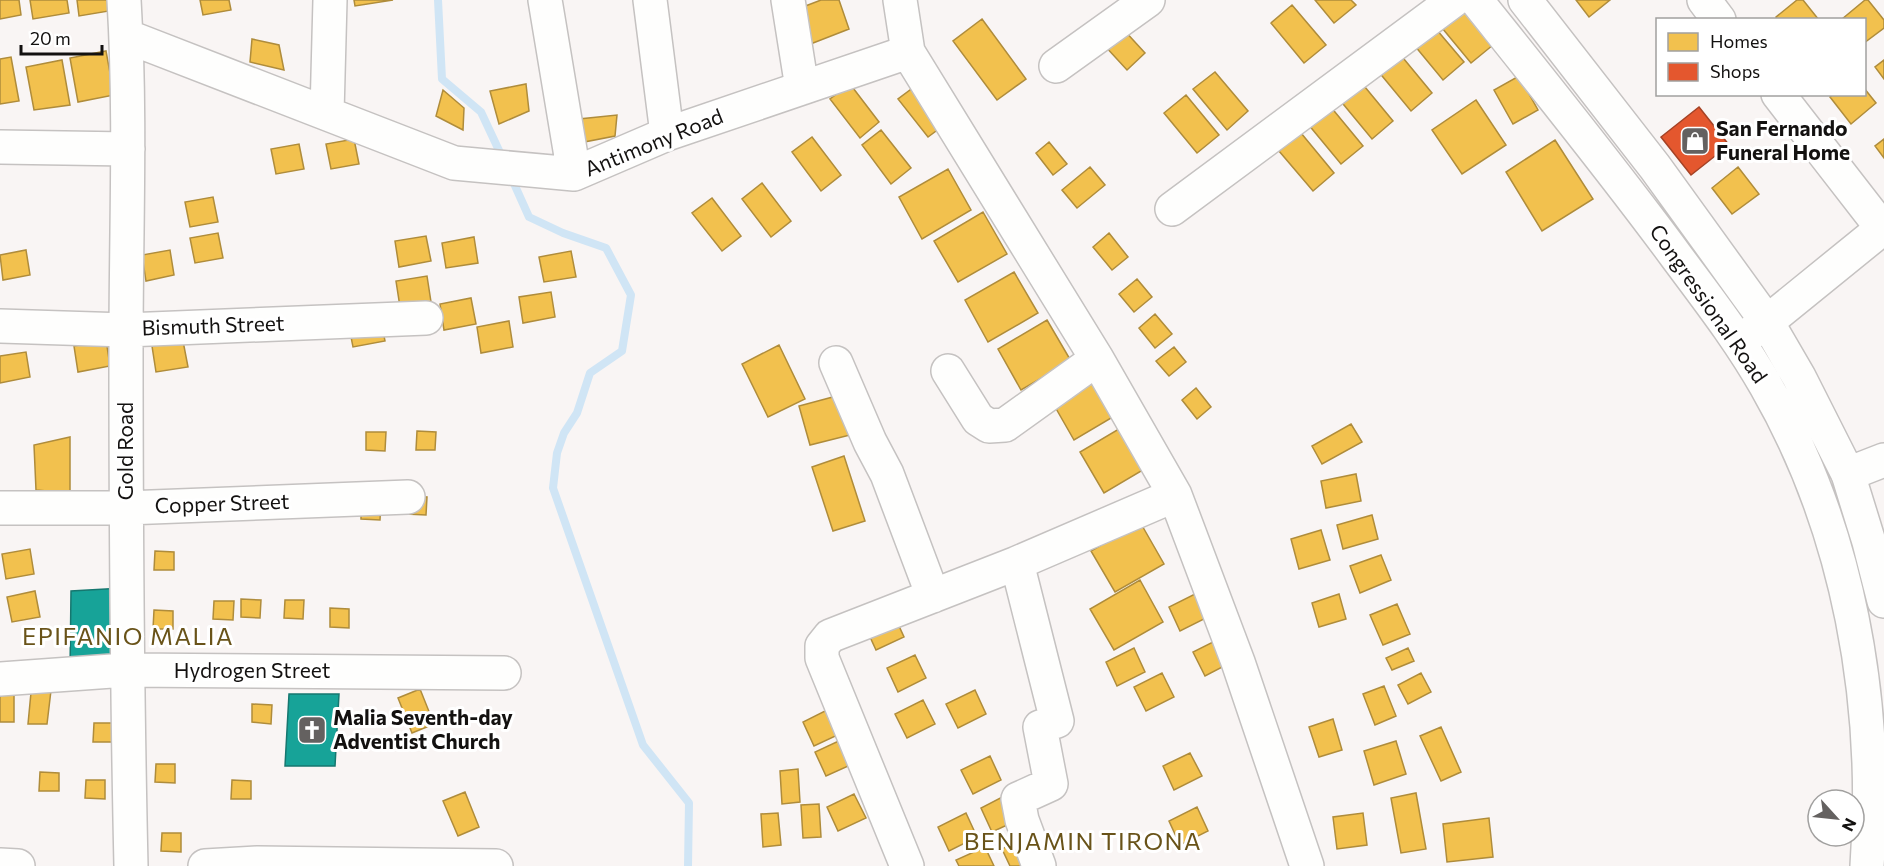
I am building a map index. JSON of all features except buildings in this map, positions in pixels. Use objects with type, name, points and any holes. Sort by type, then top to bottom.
[{"type":"street","name":"Gold Road","points":[[124,0],[128,149],[126,670],[131,866]]},
{"type":"street","points":[[327,113],[330,0]]},
{"type":"street","points":[[545,0],[574,174]]},
{"type":"street","points":[[651,0],[667,134]]},
{"type":"street","points":[[788,0],[802,88]]},
{"type":"street","points":[[900,0],[908,52],[1097,359],[1175,495],[1238,662],[1307,866]]},
{"type":"street","points":[[1056,66],[1148,0]]},
{"type":"street","points":[[1172,209],[1454,0]]},
{"type":"street","name":"Congressional Road","points":[[1476,0],[1626,188],[1739,341],[1767,388],[1788,430],[1814,488],[1852,613],[1877,818],[1867,866]]},
{"type":"street","name":"Congressional Road","points":[[1525,0],[1655,166],[1767,322],[1819,412],[1848,474],[1869,542],[1884,602]]},
{"type":"street","points":[[1704,0],[1718,18]]},
{"type":"street","name":"Antimony Road","points":[[126,36],[454,163],[574,174],[667,134],[908,52]]},
{"type":"street","points":[[1739,341],[1767,322],[1883,227],[1780,96]]},
{"type":"street","points":[[0,147],[128,149]]},
{"type":"street","name":"Bismuth Street","points":[[0,326],[126,330],[426,318]]},
{"type":"street","points":[[948,371],[978,419],[989,426],[1005,425],[1097,359]]},
{"type":"street","points":[[836,363],[870,442],[887,474],[933,596]]},
{"type":"street","points":[[1848,474],[1884,460]]},
{"type":"street","points":[[907,866],[822,658],[822,646],[830,636],[1017,563],[1175,495]]},
{"type":"street","name":"Copper Street","points":[[0,508],[126,508],[408,497]]},
{"type":"street","points":[[1017,563],[1057,721],[1040,727],[1051,784],[1018,799],[1022,820],[1039,866]]},
{"type":"street","points":[[1852,613],[1884,602]]},
{"type":"street","name":"Hydrogen Street","points":[[0,679],[126,670],[504,673]]},
{"type":"street","points":[[205,866],[257,863],[496,866]]},
{"type":"street","points":[[0,865],[18,866]]},
{"type":"waterway","points":[[438,0],[442,79],[481,112],[503,159]]},
{"type":"waterway","points":[[511,177],[529,217],[563,233],[606,248],[631,295],[622,351],[590,373],[577,413],[564,433],[557,453],[553,488],[643,745],[689,803],[688,866]]},
{"type":"place","name":"San Fernando Funeral Home","points":[[1695,141]]},
{"type":"place","name":"Malia Seventh-day Adventist Church","points":[[312,730]]},
{"type":"district","name":"EPIFANIO MALIA","points":[[128,637]]},
{"type":"district","name":"BENJAMIN TIRONA","points":[[1083,842]]}]
